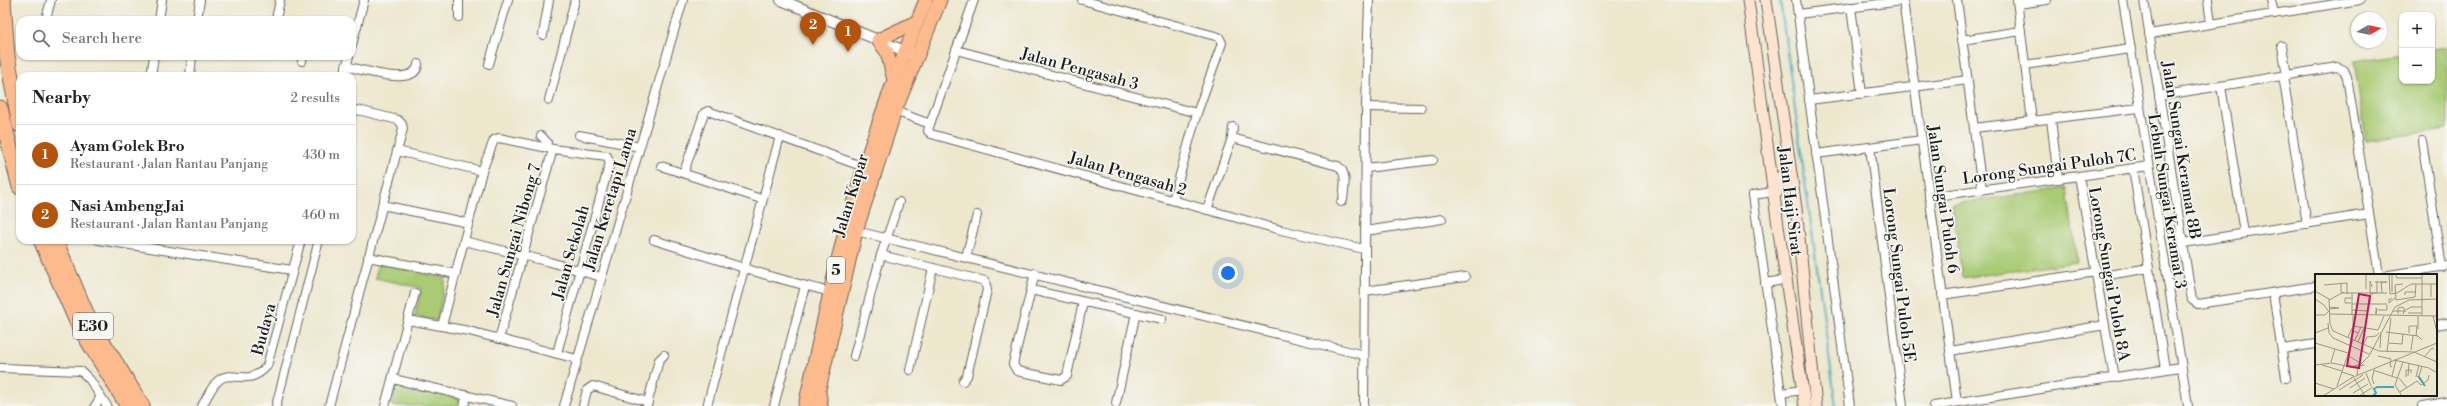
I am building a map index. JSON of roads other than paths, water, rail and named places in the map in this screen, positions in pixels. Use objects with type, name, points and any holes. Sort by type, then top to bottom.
[{"type":"highway","points":[[3,0],[7,56],[16,104]]},
{"type":"highway","name":"Jalan Kapar","points":[[818,401],[856,231],[895,112],[910,53],[916,22],[926,0]]},
{"type":"highway","name":"Jalan Kapar","points":[[805,406],[830,292],[846,229],[864,168],[894,82],[940,0]]},
{"type":"highway","points":[[894,82],[887,52],[878,40],[916,22]]},
{"type":"highway","points":[[0,108],[16,171]]},
{"type":"highway","name":"E30","points":[[44,244],[79,326],[128,406]]},
{"type":"highway","name":"E30","points":[[57,244],[88,318],[142,406]]},
{"type":"main road","name":"Jalan Haji Sirat","points":[[1748,0],[1785,280],[1805,406]]},
{"type":"main road","name":"Jalan Haji Sirat","points":[[1766,0],[1796,208],[1816,406]]},
{"type":"main road","points":[[1761,92],[1770,128],[1776,130],[1780,124],[1779,87]]},
{"type":"main road","points":[[1778,226],[1778,178],[1782,176],[1789,183],[1796,208]]},
{"type":"street","points":[[47,14],[51,0]]},
{"type":"street","points":[[160,16],[162,0]]},
{"type":"street","points":[[198,16],[200,0]]},
{"type":"street","points":[[277,16],[280,0]]},
{"type":"street","points":[[356,29],[364,0]]},
{"type":"street","points":[[458,0],[458,17]]},
{"type":"street","points":[[489,64],[508,0]]},
{"type":"street","points":[[543,35],[550,0]]},
{"type":"street","points":[[549,100],[575,0]]},
{"type":"street","name":"Jalan Keretapi Lama","points":[[564,406],[683,0]]},
{"type":"street","points":[[781,0],[910,53]]},
{"type":"street","points":[[895,112],[930,124],[974,0]]},
{"type":"street","points":[[1082,0],[1219,36],[1222,43],[1197,113],[1173,200]]},
{"type":"street","points":[[1364,406],[1364,249],[1366,231],[1366,107],[1369,0]]},
{"type":"street","points":[[1796,0],[1850,406]]},
{"type":"street","points":[[1798,14],[1903,0]]},
{"type":"street","name":"Jalan Sungai Puloh 6","points":[[1903,0],[1957,402]]},
{"type":"street","points":[[1957,0],[1982,189]]},
{"type":"street","points":[[2032,121],[2018,2],[2047,0]]},
{"type":"street","name":"Lebuh Sungai Keramat 3","points":[[2122,0],[2180,367],[2188,406]]},
{"type":"street","name":"Jalan Sungai Keramat 8B","points":[[2144,0],[2194,303],[2273,292]]},
{"type":"street","points":[[2208,0],[2211,24]]},
{"type":"street","points":[[2271,0],[2274,14]]},
{"type":"street","points":[[2149,34],[2274,14],[2334,2],[2360,0]]},
{"type":"street","points":[[1851,7],[1862,94]]},
{"type":"street","points":[[1962,40],[2021,32]]},
{"type":"street","points":[[2282,46],[2285,76],[2307,224]]},
{"type":"street","points":[[2025,65],[2130,49]]},
{"type":"street","name":"Jalan Pengasah 3","points":[[956,50],[1197,113]]},
{"type":"street","points":[[152,72],[153,60]]},
{"type":"street","points":[[190,72],[192,60]]},
{"type":"street","points":[[345,72],[348,60]]},
{"type":"street","points":[[346,66],[400,77],[414,74],[417,70],[418,64]]},
{"type":"street","points":[[2159,96],[2337,67],[2344,70],[2347,77],[2379,274]]},
{"type":"street","points":[[1809,100],[1915,88],[1968,80]]},
{"type":"street","points":[[2221,86],[2244,233]]},
{"type":"street","points":[[1366,107],[1421,108]]},
{"type":"street","points":[[1974,128],[2140,108]]},
{"type":"street","points":[[684,172],[704,112],[708,111],[780,136],[864,168]]},
{"type":"street","points":[[329,406],[364,279],[368,257],[402,129],[402,124],[398,120],[356,113]]},
{"type":"street","points":[[2051,118],[2058,179]]},
{"type":"street","name":"Jalan Pengasah 2","points":[[930,124],[928,131],[931,134],[1281,230],[1364,249]]},
{"type":"street","points":[[1207,210],[1232,138],[1233,127]]},
{"type":"street","points":[[579,135],[640,146]]},
{"type":"street","points":[[442,326],[482,171],[494,140],[499,138],[549,148],[547,142],[540,136]]},
{"type":"street","points":[[707,406],[761,199],[780,136]]},
{"type":"street","points":[[1232,138],[1338,166],[1343,169],[1344,174],[1343,200],[1341,202]]},
{"type":"street","points":[[1816,154],[1922,140]]},
{"type":"street","points":[[2395,274],[2445,266],[2422,141]]},
{"type":"street","name":"Lorong Sungai Puloh 5E","points":[[1870,147],[1903,406]]},
{"type":"street","name":"Jalan Sekolah","points":[[549,148],[607,156],[610,159],[578,271],[557,353]]},
{"type":"street","name":"Jalan Sungai Nibong 7","points":[[499,339],[523,255],[549,148]]},
{"type":"street","points":[[397,151],[482,171]]},
{"type":"street","points":[[1366,168],[1433,160]]},
{"type":"street","points":[[661,166],[684,172],[761,199]]},
{"type":"street","name":"Lorong Sungai Puloh 7C","points":[[1929,197],[2149,166]]},
{"type":"street","points":[[2133,168],[2165,369]]},
{"type":"street","name":"Lorong Sungai Puloh 8A","points":[[2080,176],[2114,378]]},
{"type":"street","points":[[1773,192],[1753,195],[1782,406]]},
{"type":"street","points":[[854,356],[881,254],[899,202]]},
{"type":"street","points":[[382,205],[468,223]]},
{"type":"street","points":[[2183,242],[2369,214]]},
{"type":"street","points":[[966,257],[977,215]]},
{"type":"street","points":[[1366,231],[1442,220]]},
{"type":"street","points":[[856,231],[1035,273],[1364,354]]},
{"type":"street","points":[[654,240],[805,286],[830,292]]},
{"type":"street","points":[[464,241],[523,255],[601,277]]},
{"type":"street","points":[[124,244],[292,270]]},
{"type":"street","name":"Budaya","points":[[202,406],[219,380],[225,377],[248,378],[260,374],[267,366],[299,244]]},
{"type":"street","points":[[276,406],[318,244]]},
{"type":"street","points":[[881,254],[985,282],[988,290],[968,376],[963,381]]},
{"type":"street","points":[[368,257],[456,274]]},
{"type":"street","points":[[910,370],[933,268]]},
{"type":"street","points":[[1942,295],[2149,268]]},
{"type":"street","points":[[1035,273],[1013,364],[1017,370],[1061,380],[1067,376],[1083,302]]},
{"type":"street","points":[[1365,291],[1465,277]]},
{"type":"street","points":[[1765,283],[1785,280]]},
{"type":"street","points":[[774,406],[805,286]]},
{"type":"street","points":[[2286,378],[2273,292],[2315,286]]},
{"type":"street","points":[[1031,290],[1162,319]]},
{"type":"street","points":[[385,406],[394,379],[415,293]]},
{"type":"street","points":[[1116,403],[1136,313]]},
{"type":"street","points":[[408,320],[499,339],[577,359]]},
{"type":"street","points":[[2437,325],[2447,323]]},
{"type":"street","points":[[1950,351],[2105,325]]},
{"type":"street","points":[[2282,349],[2315,344]]},
{"type":"street","points":[[583,406],[587,390],[593,386],[647,404],[660,360],[664,355]]},
{"type":"street","points":[[1934,406],[2180,367]]},
{"type":"street","points":[[0,368],[81,371],[90,380],[107,406]]},
{"type":"street","points":[[394,379],[512,406]]},
{"type":"street","points":[[1781,393],[1803,390]]},
{"type":"street","points":[[464,406],[467,395]]},
{"type":"street","points":[[95,406],[101,397]]},
{"type":"street","points":[[2422,406],[2447,402]]},
{"type":"waterway","points":[[1780,0],[1836,406]]},
{"type":"place","name":"Nasi Ambeng Jai","points":[[813,45]]},
{"type":"place","name":"Ayam Golek Bro","points":[[848,52]]}]
